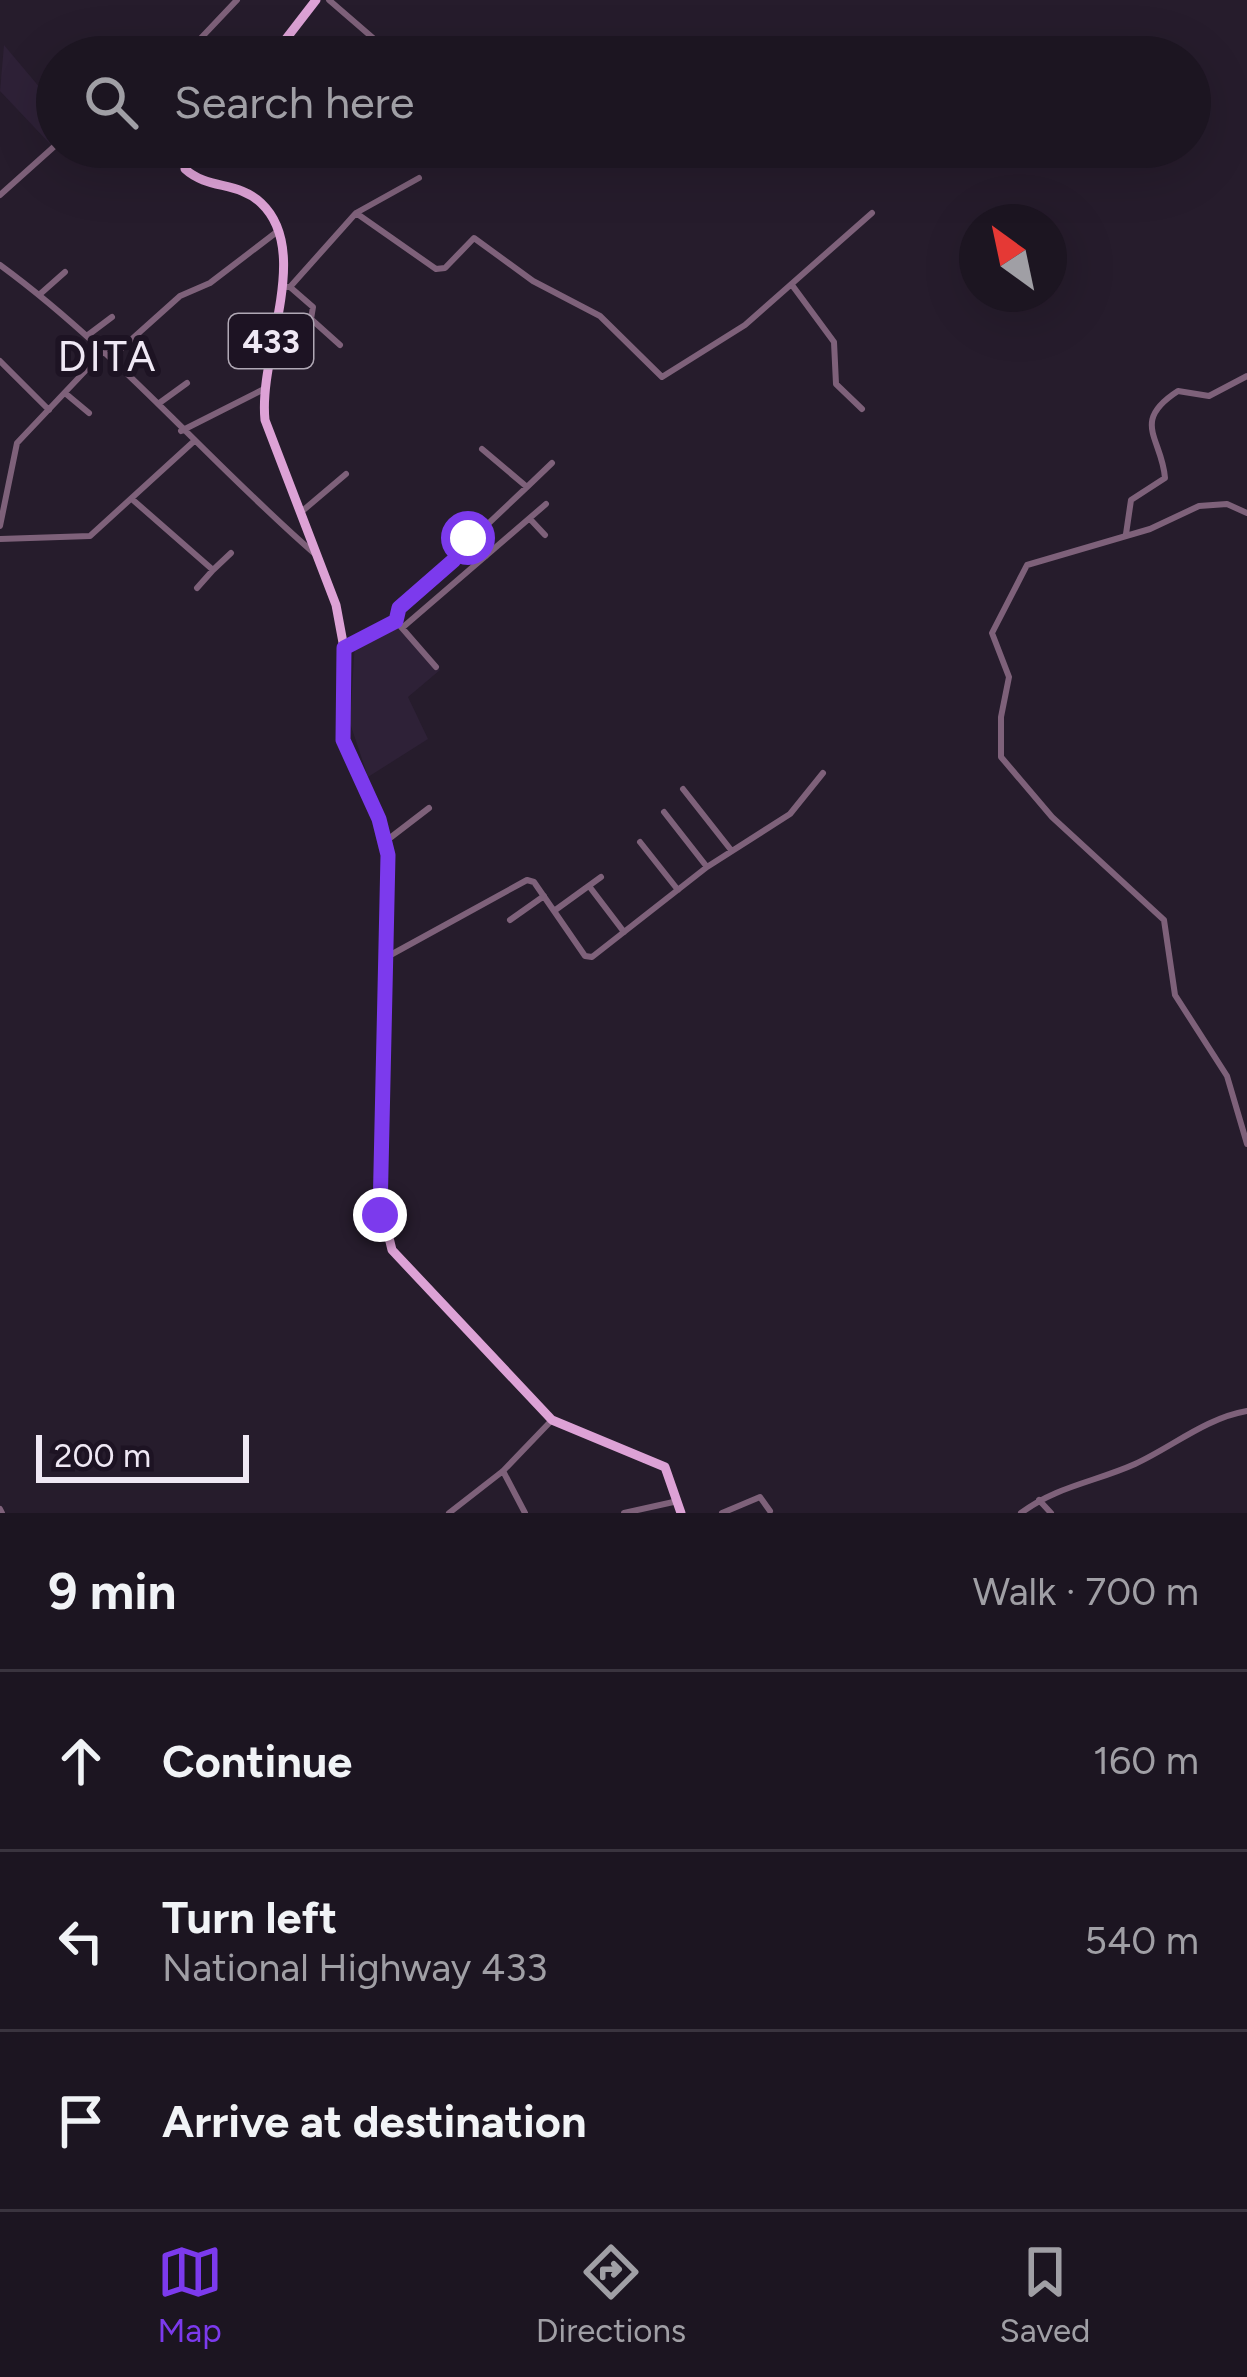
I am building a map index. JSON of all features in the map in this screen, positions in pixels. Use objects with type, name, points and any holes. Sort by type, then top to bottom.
[{"type":"main road","points":[[288,36],[316,0]]},
{"type":"main road","points":[[185,168],[194,177],[250,194],[282,230]]},
{"type":"main road","name":"433","points":[[282,230],[285,287],[264,389],[266,421],[336,605],[344,648],[343,740],[386,841],[379,1196],[384,1233],[405,1266],[552,1420],[653,1457],[665,1467],[679,1507]]},
{"type":"street","points":[[202,36],[237,0]]},
{"type":"street","points":[[329,0],[371,36]]},
{"type":"street","points":[[0,195],[36,163]]},
{"type":"street","points":[[340,345],[311,319],[313,307],[285,287],[356,213],[419,178]]},
{"type":"street","points":[[356,213],[436,269],[445,268],[474,238],[533,281],[600,316],[662,377],[745,325],[872,213]]},
{"type":"street","points":[[112,357],[180,296],[210,283],[268,235],[282,230]]},
{"type":"street","points":[[0,265],[105,350],[192,443],[318,556]]},
{"type":"street","points":[[39,295],[65,272]]},
{"type":"street","points":[[792,285],[834,342],[836,384],[862,409]]},
{"type":"street","points":[[88,335],[112,317]]},
{"type":"street","points":[[0,526],[17,443],[105,350]]},
{"type":"street","points":[[0,361],[49,410]]},
{"type":"street","points":[[1126,535],[1131,500],[1165,478],[1150,430],[1158,408],[1178,391],[1209,396],[1247,376]]},
{"type":"street","points":[[158,404],[187,383]]},
{"type":"street","points":[[181,431],[264,389]]},
{"type":"street","points":[[64,393],[89,413]]},
{"type":"street","points":[[0,539],[90,536],[192,443]]},
{"type":"street","points":[[482,449],[526,487]]},
{"type":"street","points":[[436,667],[399,625],[399,608],[552,463]]},
{"type":"street","points":[[300,513],[346,474]]},
{"type":"street","points":[[134,500],[212,570]]},
{"type":"street","points":[[1247,513],[1213,503],[1021,571],[992,632],[1009,677],[999,747],[1006,766],[1052,817],[1164,920],[1175,995],[1227,1076],[1247,1144]]},
{"type":"street","points":[[344,648],[399,625],[546,504]]},
{"type":"street","points":[[530,519],[545,535]]},
{"type":"street","points":[[468,538],[486,556]]},
{"type":"street","points":[[197,588],[231,553]]},
{"type":"street","points":[[382,959],[527,880],[588,958],[707,867],[790,814],[824,773]]},
{"type":"street","points":[[683,789],[731,850]]},
{"type":"street","points":[[386,841],[430,808]]},
{"type":"street","points":[[664,812],[707,867]]},
{"type":"street","points":[[640,842],[677,890]]},
{"type":"street","points":[[554,910],[601,877]]},
{"type":"street","points":[[589,886],[624,932]]},
{"type":"street","points":[[510,920],[544,896]]},
{"type":"street","points":[[1021,1513],[1039,1500],[1134,1464],[1224,1416],[1247,1411]]},
{"type":"street","points":[[449,1513],[503,1471],[552,1420]]},
{"type":"street","points":[[503,1471],[525,1513]]},
{"type":"street","points":[[722,1513],[758,1497],[770,1510]]},
{"type":"street","points":[[1039,1500],[1051,1513]]},
{"type":"street","points":[[624,1513],[679,1507]]},
{"type":"shaded area","points":[[4,45],[36,83],[36,129],[0,91]]},
{"type":"shaded area","points":[[396,621],[440,670],[408,697],[428,739],[368,777],[350,723],[355,641]]},
{"type":"district","name":"DITA","points":[[108,356]]},
{"type":"route","points":[[380,1215],[381,979],[388,855],[379,819],[343,740],[339,718],[344,648],[396,621],[399,608],[454,560],[468,538]]}]
